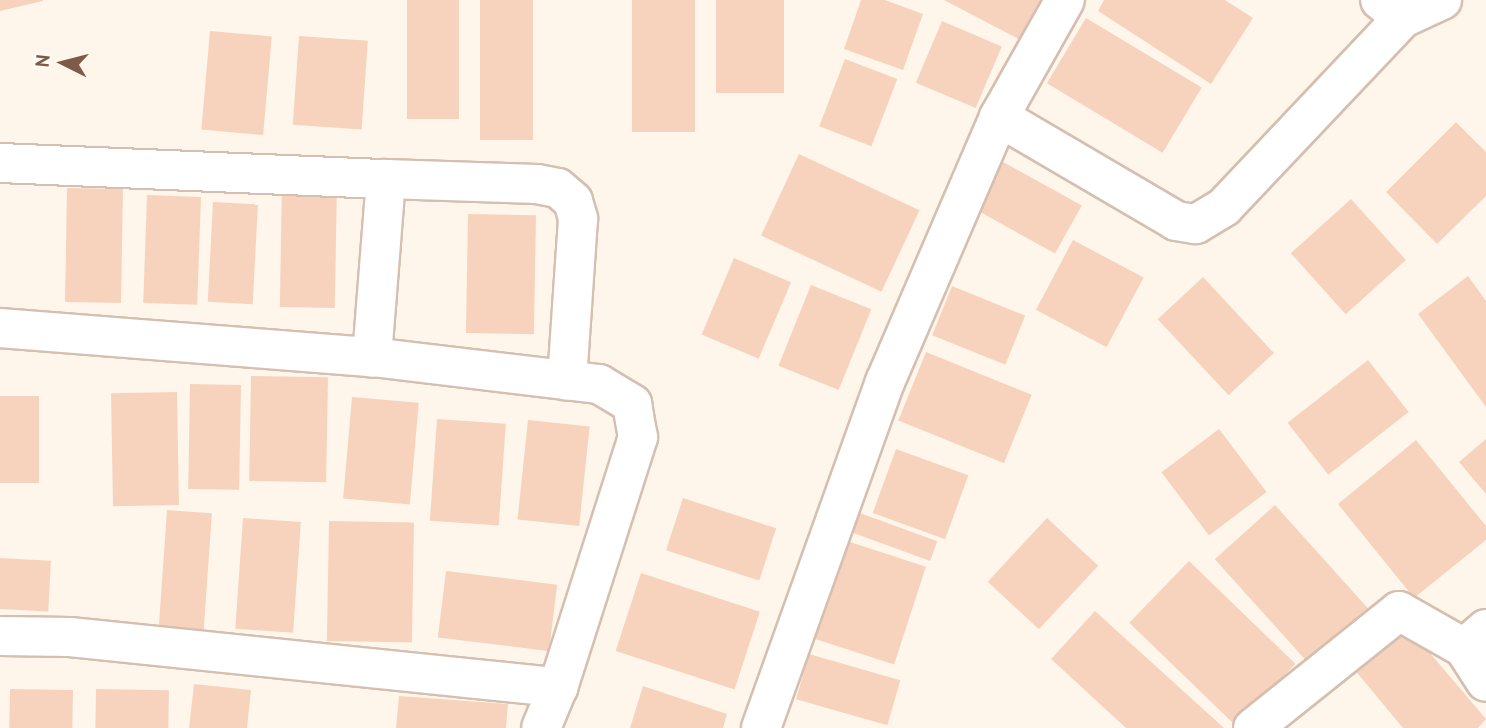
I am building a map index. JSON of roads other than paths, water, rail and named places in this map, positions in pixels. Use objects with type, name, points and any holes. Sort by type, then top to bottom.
[{"type":"street","points":[[761,728],[885,382],[999,117],[1065,0]]},
{"type":"street","points":[[999,117],[1175,221],[1196,224],[1224,207],[1391,9],[1442,0]]},
{"type":"street","points":[[0,163],[537,184],[558,188],[573,201],[578,219],[567,381]]},
{"type":"street","points":[[372,358],[386,179]]},
{"type":"street","points":[[0,328],[372,358],[598,384],[632,404],[638,437],[558,687],[541,728]]},
{"type":"street","points":[[1253,728],[1399,611],[1475,638],[1486,682]]},
{"type":"street","points":[[0,636],[70,637],[558,687]]}]
